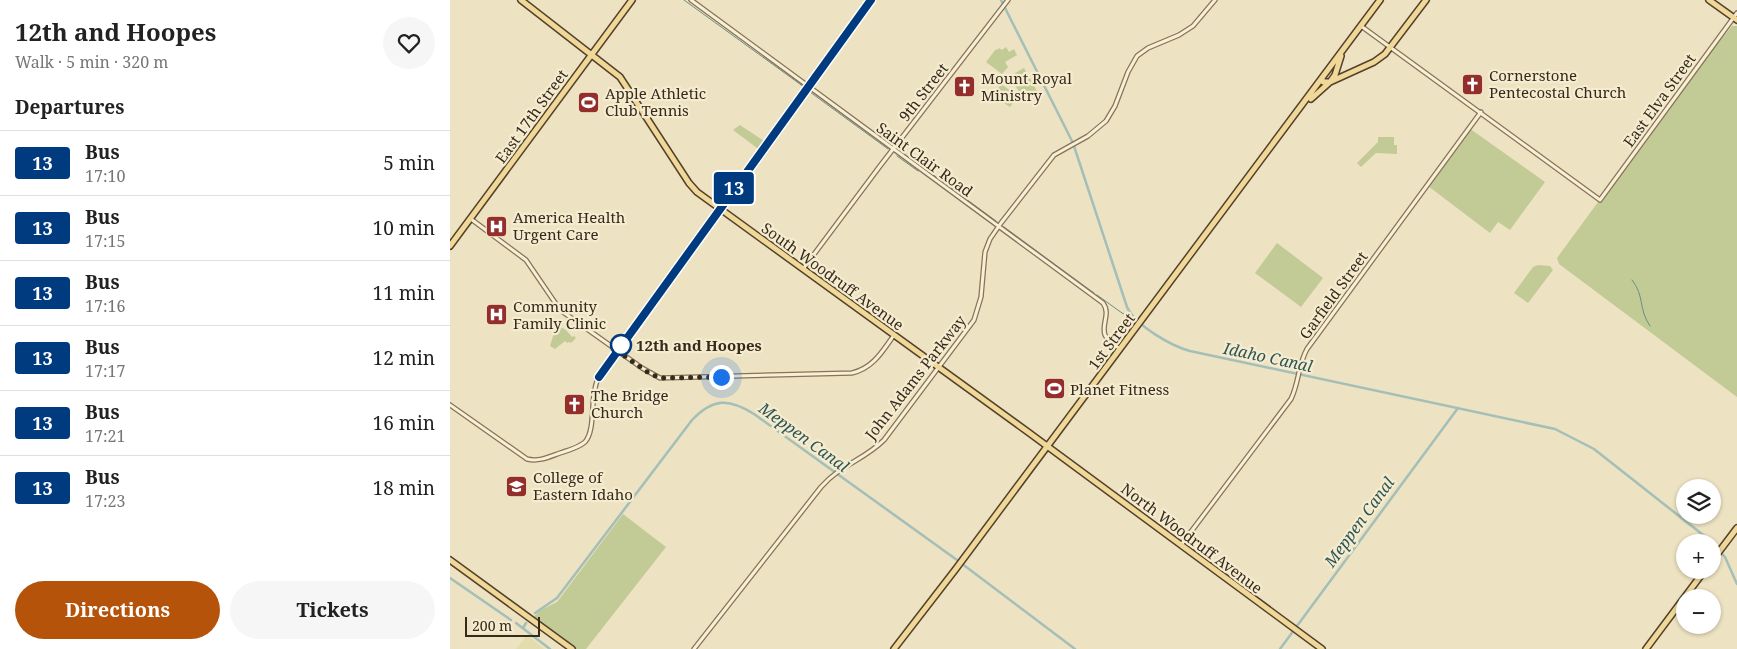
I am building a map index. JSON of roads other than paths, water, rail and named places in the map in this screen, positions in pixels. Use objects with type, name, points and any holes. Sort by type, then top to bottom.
[{"type":"main road","name":"South Woodruff Avenue","points":[[521,0],[620,76],[689,183],[697,192],[1047,447]]},
{"type":"main road","name":"East 17th Street","points":[[450,246],[632,0]]},
{"type":"main road","name":"1st Street","points":[[894,649],[1138,326],[1380,0]]},
{"type":"main road","points":[[1322,79],[1323,82],[1330,82],[1374,62],[1390,48],[1426,0]]},
{"type":"main road","points":[[1710,0],[1736,17]]},
{"type":"main road","name":"1st Street","points":[[1293,119],[1330,82],[1335,75],[1338,63],[1346,47]]},
{"type":"main road","name":"North Woodruff Avenue","points":[[1047,447],[1322,649]]},
{"type":"main road","points":[[1721,549],[1737,528]]},
{"type":"main road","points":[[450,560],[572,649]]},
{"type":"main road","points":[[1646,649],[1699,579]]},
{"type":"street","name":"Saint Clair Road","points":[[691,0],[1103,304],[1107,312],[1105,333],[1110,341],[1120,349]]},
{"type":"street","points":[[450,405],[523,457],[538,461],[580,446],[587,439],[590,431],[594,390],[599,377],[616,350],[871,0]]},
{"type":"street","name":"9th Street","points":[[802,269],[1008,0]]},
{"type":"street","name":"John Adams Parkway","points":[[694,649],[812,497],[836,472],[862,458],[880,445],[969,329],[977,313],[982,291],[985,252],[989,243],[998,227],[1054,154],[1096,130],[1110,115],[1120,96],[1131,65],[1138,56],[1148,48],[1179,35],[1193,26],[1215,0]]},
{"type":"street","name":"East Elva Street","points":[[1481,112],[1600,200],[1736,17]]},
{"type":"street","points":[[1361,26],[1481,112]]},
{"type":"street","name":"Garfield Street","points":[[1182,545],[1290,402],[1302,360],[1307,350],[1481,112]]},
{"type":"street","points":[[471,219],[526,260],[561,310],[655,376],[667,378],[852,373],[867,367],[874,361],[894,336]]},
{"type":"waterway","points":[[684,0],[804,87]]},
{"type":"waterway","name":"Idaho Canal","points":[[1001,0],[1073,143],[1127,307],[1131,314],[1145,328],[1173,345],[1190,351],[1555,429],[1594,449],[1702,534]]},
{"type":"waterway","points":[[810,92],[888,149]]},
{"type":"waterway","points":[[897,156],[918,171]]},
{"type":"waterway","points":[[925,169],[996,221]]},
{"type":"waterway","points":[[1004,227],[1094,293]]},
{"type":"waterway","points":[[1632,280],[1639,292],[1644,314],[1650,326]]},
{"type":"waterway","points":[[1097,295],[1122,313],[1133,318]]},
{"type":"waterway","name":"Meppen Canal","points":[[535,613],[557,598],[692,420],[714,404],[729,403],[754,414],[957,560],[1075,649]]},
{"type":"waterway","name":"Meppen Canal","points":[[1280,649],[1458,408]]},
{"type":"waterway","name":"Idaho Canal","points":[[1721,553],[1725,557],[1737,584]]},
{"type":"waterway","points":[[450,578],[511,620]]},
{"type":"waterway","points":[[516,623],[550,649]]},
{"type":"waterway","points":[[523,628],[526,623]]},
{"type":"place","name":"Cornerstone Pentecostal Church","points":[[1473,84]]},
{"type":"place","name":"Mount Royal Ministry","points":[[965,87]]},
{"type":"place","name":"Apple Athletic Club Tennis","points":[[589,102]]},
{"type":"place","name":"America Health Urgent Care","points":[[497,226]]},
{"type":"place","name":"Community Family Clinic","points":[[497,315]]},
{"type":"place","name":"12th and Hoopes","points":[[621,345]]},
{"type":"place","name":"Planet Fitness","points":[[1054,389]]},
{"type":"place","name":"The Bridge Church","points":[[575,404]]},
{"type":"place","name":"College of Eastern Idaho","points":[[517,486]]}]
